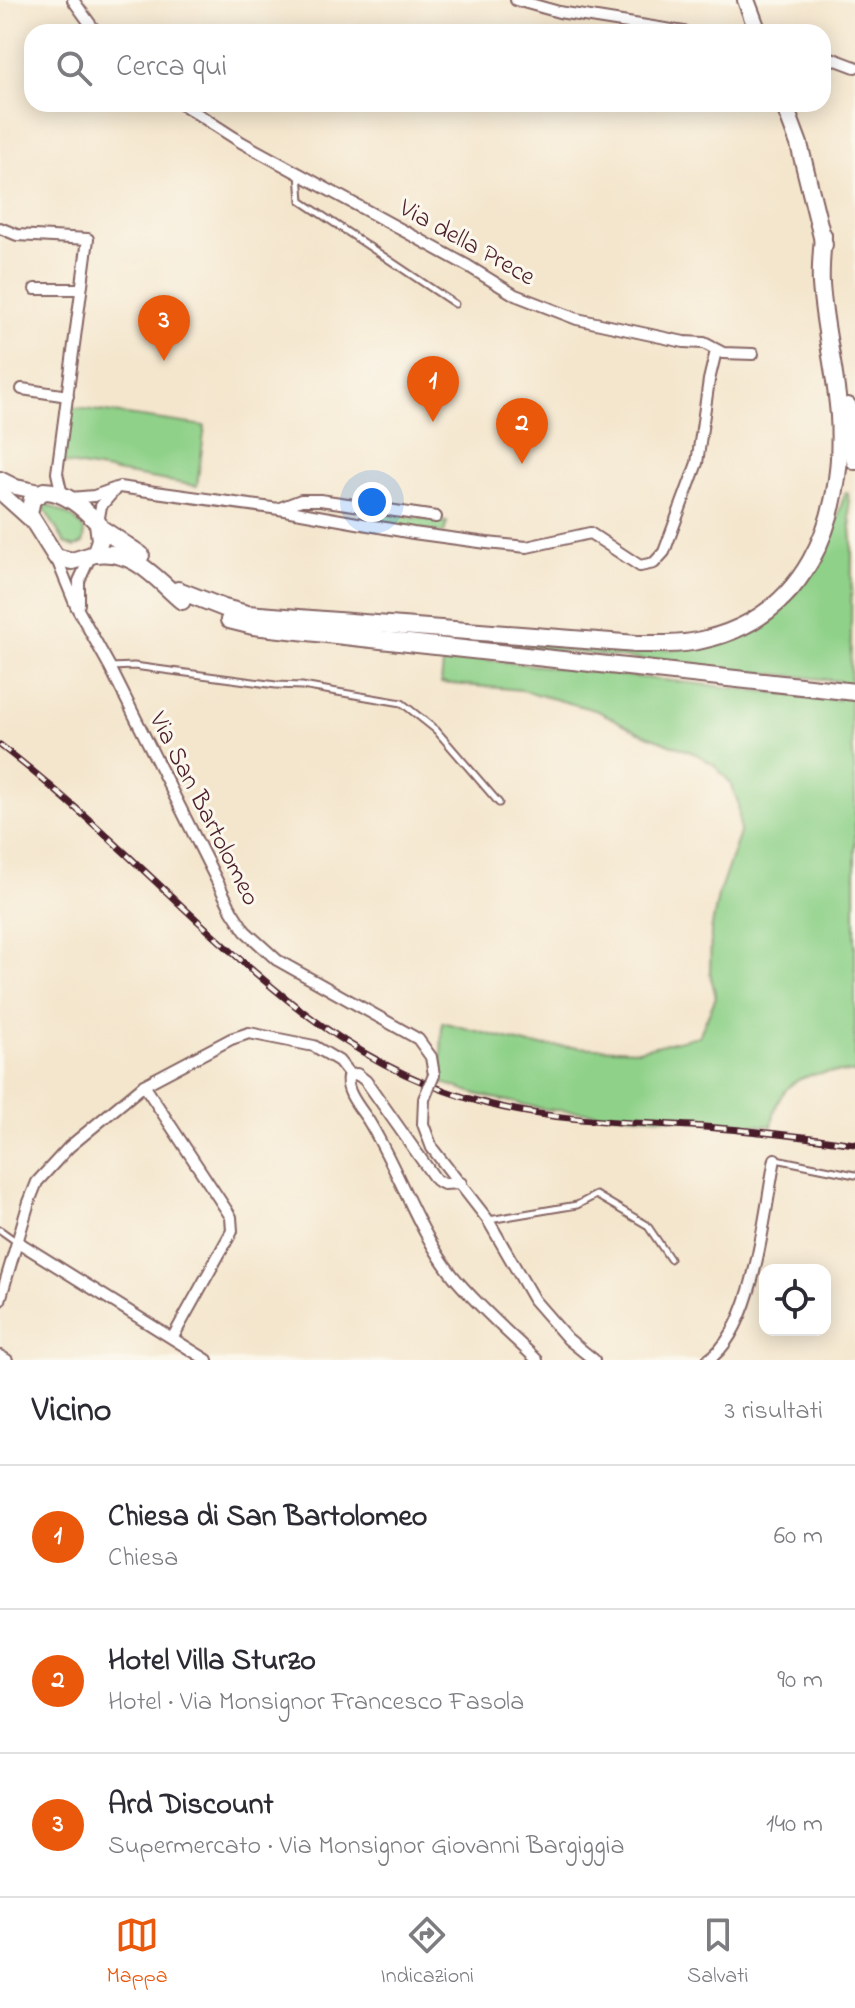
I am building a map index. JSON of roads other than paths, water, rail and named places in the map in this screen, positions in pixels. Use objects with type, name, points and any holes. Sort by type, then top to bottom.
[{"type":"main road","points":[[746,0],[755,24]]},
{"type":"main road","points":[[787,112],[799,144],[823,235],[821,282],[855,461]]},
{"type":"main road","points":[[178,590],[247,614],[637,644],[691,642],[718,636],[764,613],[784,596],[807,569],[826,533],[834,506],[840,443],[837,363]]},
{"type":"main road","points":[[0,479],[16,487],[65,496],[209,613]]},
{"type":"main road","points":[[30,519],[29,503],[42,491]]},
{"type":"main road","points":[[0,492],[30,519],[56,557],[72,561],[112,553],[129,558],[144,567],[182,601],[253,626],[848,691]]},
{"type":"main road","points":[[92,555],[100,540],[99,525]]},
{"type":"street","points":[[73,0],[90,24]]},
{"type":"street","points":[[516,0],[559,12],[634,24]]},
{"type":"street","points":[[831,58],[855,67]]},
{"type":"street","name":"Via della Prece","points":[[194,112],[241,142],[515,295],[577,319],[684,342],[704,343],[716,351],[753,354]]},
{"type":"street","points":[[0,228],[17,235],[88,239],[57,473],[65,496],[94,496],[119,487],[279,509],[413,533],[527,547],[590,533],[640,566],[649,565],[664,552],[697,463],[716,351]]},
{"type":"street","points":[[35,289],[81,289]]},
{"type":"street","points":[[22,389],[68,396]]},
{"type":"street","points":[[42,491],[59,455]]},
{"type":"street","points":[[99,525],[104,500],[119,487]]},
{"type":"street","points":[[279,509],[301,500],[320,500],[436,517]]},
{"type":"street","points":[[81,614],[77,590],[81,572],[92,555]]},
{"type":"street","name":"Via San Bartolomeo","points":[[56,557],[81,614],[232,911],[245,931],[277,960],[418,1039],[431,1057],[434,1075],[424,1099],[423,1124],[428,1141],[461,1183]]},
{"type":"street","points":[[0,1300],[37,1182],[69,1147],[144,1085],[231,1039],[249,1033],[314,1046],[339,1061],[350,1075]]},
{"type":"street","points":[[350,1075],[357,1074],[366,1081],[436,1180],[444,1184],[461,1183],[488,1220],[534,1300],[568,1339],[594,1360]]},
{"type":"street","points":[[350,1075],[347,1083],[351,1093],[381,1141],[417,1214],[453,1276],[537,1360]]},
{"type":"street","points":[[144,1085],[231,1217],[232,1231],[173,1337]]},
{"type":"street","points":[[708,1360],[733,1334],[747,1302],[775,1159]]},
{"type":"street","points":[[18,1242],[207,1360]]},
{"type":"street","points":[[0,1356],[7,1360]]},
{"type":"lane","points":[[299,172],[301,201],[455,304]]},
{"type":"lane","points":[[110,667],[134,666],[302,686],[402,703],[436,730],[499,803]]},
{"type":"lane","points":[[775,1159],[855,1175]]},
{"type":"lane","points":[[488,1220],[577,1205],[596,1195],[647,1225],[670,1259]]},
{"type":"lane","points":[[0,1230],[18,1242]]},
{"type":"railway","points":[[0,745],[72,805],[289,1001],[361,1051],[400,1072],[442,1090],[513,1110],[590,1120],[733,1129],[855,1144]]},
{"type":"place","name":"Ard Discount","points":[[164,361]]},
{"type":"place","name":"Chiesa di San Bartolomeo","points":[[433,422]]},
{"type":"place","name":"Hotel Villa Sturzo","points":[[522,464]]}]
